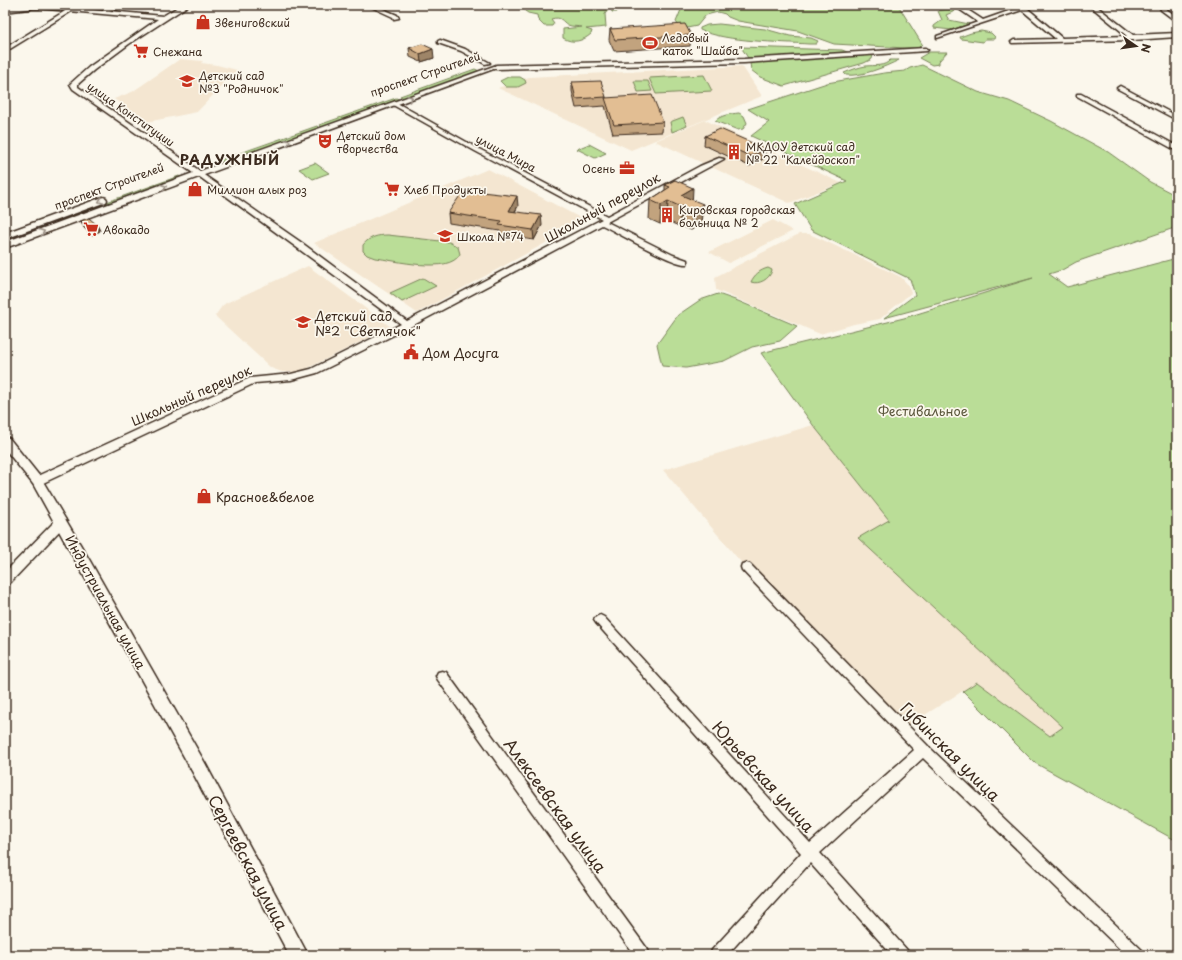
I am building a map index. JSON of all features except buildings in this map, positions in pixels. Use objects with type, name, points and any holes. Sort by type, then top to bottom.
[{"type":"street","points":[[97,11],[124,5]]},
{"type":"street","name":"улица Конституции","points":[[186,5],[163,18],[78,78],[74,82],[74,86],[107,111],[196,169],[407,325]]},
{"type":"street","points":[[370,5],[395,16],[396,18]]},
{"type":"street","points":[[940,37],[1021,6],[1031,5]]},
{"type":"street","points":[[1092,5],[1133,38]]},
{"type":"street","points":[[1164,5],[1163,9],[1177,20]]},
{"type":"street","points":[[5,10],[32,6],[163,18]]},
{"type":"street","points":[[958,6],[981,22]]},
{"type":"street","points":[[1021,6],[1062,40]]},
{"type":"street","points":[[116,7],[112,11],[120,14]]},
{"type":"street","points":[[5,50],[72,10]]},
{"type":"street","points":[[1014,42],[1177,35]]},
{"type":"street","points":[[440,42],[463,50],[487,63]]},
{"type":"street","points":[[496,67],[744,61],[925,50]]},
{"type":"street","name":"проспект Строителей","points":[[217,159],[487,63],[496,67]]},
{"type":"street","name":"проспект Строителей","points":[[5,236],[196,169],[395,104],[496,67]]},
{"type":"street","points":[[1120,88],[1177,118]]},
{"type":"street","points":[[1079,95],[1177,149]]},
{"type":"street","name":"улица Мира","points":[[395,104],[670,257],[684,262]]},
{"type":"street","name":"Школьный переулок","points":[[37,481],[253,380],[291,377],[308,373],[407,325],[681,178],[720,159]]},
{"type":"street","name":"проспект Строителей","points":[[5,245],[196,169]]},
{"type":"street","name":"Индустриальная улица","points":[[5,441],[37,481],[199,768]]},
{"type":"street","points":[[5,581],[60,522]]},
{"type":"street","name":"Губинская улица","points":[[746,567],[923,750],[1137,955]]},
{"type":"street","name":"Юрьевская улица","points":[[600,620],[902,955]]},
{"type":"street","name":"Алексеевская улица","points":[[442,676],[643,955]]},
{"type":"street","points":[[717,955],[810,853],[923,750]]},
{"type":"street","name":"Сергеевская улица","points":[[199,768],[299,955]]},
{"type":"shaded area","name":"Детский сад №3 \"Родничок\"","points":[[180,59],[203,61],[201,63],[237,70],[197,112],[147,122],[114,99],[132,92]]},
{"type":"shaded area","points":[[742,66],[762,96],[631,150],[498,88],[529,77]]},
{"type":"shaded area","points":[[705,120],[841,183],[789,203],[655,141]]},
{"type":"shaded area","name":"Школа №74","points":[[488,169],[586,221],[417,313],[314,243]]},
{"type":"shaded area","points":[[773,220],[793,231],[729,263],[709,252]]},
{"type":"shaded area","points":[[799,234],[809,234],[821,239],[901,277],[908,285],[911,293],[880,319],[854,324],[820,334],[716,290],[715,277]]},
{"type":"shaded area","name":"Детский сад №2 \"Светлячок\"","points":[[308,266],[391,327],[300,372],[282,372],[271,368],[215,316],[226,303]]},
{"type":"shaded area","points":[[813,425],[889,520],[859,538],[1064,727],[1050,736],[977,682],[904,728],[778,606],[663,470]]},
{"type":"green space","points":[[550,5],[620,5],[616,8],[617,12],[612,12],[611,6],[605,14],[606,27],[586,29],[592,31],[591,34],[578,41],[570,41],[563,38],[563,29],[582,27],[570,26],[561,19],[557,18],[551,19],[554,23],[552,26],[544,26],[538,20],[537,15],[525,11],[526,8]]},
{"type":"green space","points":[[683,5],[898,5],[922,44],[918,48],[905,48],[834,44],[798,31],[738,21],[718,12],[706,15],[697,26],[687,28],[680,27],[676,22]]},
{"type":"green space","points":[[947,9],[955,11],[946,15],[949,20],[969,24],[951,30],[934,28],[934,26],[942,20],[938,11]]},
{"type":"green space","points":[[719,24],[765,29],[790,36],[811,38],[818,41],[816,44],[809,44],[753,41],[724,37],[700,30],[700,28],[707,25]]},
{"type":"green space","points":[[981,31],[991,33],[995,37],[994,39],[985,39],[983,42],[961,39],[960,37],[971,33]]},
{"type":"green space","points":[[741,47],[842,50],[850,53],[748,58]]},
{"type":"green space","points":[[929,52],[947,52],[939,61],[939,64],[932,65],[919,58]]},
{"type":"green space","points":[[873,55],[872,59],[864,63],[784,86],[760,77],[751,70],[750,63]]},
{"type":"green space","points":[[890,60],[899,60],[866,73],[846,75],[844,73],[863,66],[882,65]]},
{"type":"green space","name":"Фестивальное","points":[[922,65],[978,92],[1009,101],[1051,121],[1108,152],[1150,182],[1177,196],[1177,227],[1076,262],[1062,270],[1049,274],[1067,287],[1177,258],[1177,841],[1035,763],[963,691],[977,682],[1050,736],[1063,727],[858,538],[889,520],[813,425],[761,353],[904,318],[1033,278],[884,318],[915,295],[910,279],[811,230],[795,204],[847,181],[751,136],[769,122],[748,109],[827,83],[884,73],[905,71]]},
{"type":"green space","points":[[475,69],[479,71],[404,98],[400,96]]},
{"type":"green space","points":[[704,75],[712,91],[656,94],[649,78]]},
{"type":"green space","points":[[508,77],[520,77],[525,80],[526,83],[518,87],[506,87],[500,81]]},
{"type":"green space","points":[[634,81],[648,81],[652,91],[638,92]]},
{"type":"green space","points":[[396,98],[399,99],[322,127],[319,125]]},
{"type":"green space","points":[[739,113],[744,116],[747,123],[743,129],[738,130],[715,121],[729,114]]},
{"type":"green space","points":[[683,117],[687,126],[672,132],[670,122]]},
{"type":"green space","points":[[317,126],[320,128],[215,165],[212,163]]},
{"type":"green space","points":[[589,144],[606,153],[595,158],[577,149]]},
{"type":"green space","points":[[315,163],[329,173],[313,179],[299,169]]},
{"type":"green space","points":[[179,176],[182,178],[60,223],[57,220]]},
{"type":"green space","points":[[388,235],[449,242],[458,247],[460,254],[454,260],[445,264],[420,265],[375,258],[367,255],[363,251],[363,245],[371,238]]},
{"type":"green space","points":[[768,268],[772,270],[767,279],[757,283],[751,282],[758,273]]},
{"type":"green space","points":[[423,278],[436,286],[402,302],[390,293]]},
{"type":"green space","points":[[718,294],[797,326],[780,341],[752,347],[724,361],[686,368],[662,366],[657,344],[678,315],[700,300]]},
{"type":"place","name":"Звениговский","points":[[203,22]]},
{"type":"place","name":"Ледовый каток \"Шайба\"","points":[[650,43]]},
{"type":"place","name":"Снежана","points":[[141,51]]},
{"type":"place","name":"Детский сад №3 \"Родничок\"","points":[[187,81]]},
{"type":"place","name":"Детский дом творчества","points":[[325,141]]},
{"type":"place","name":"МКДОУ детский сад № 22 \"Калейдоскоп\"","points":[[734,152]]},
{"type":"place","name":"Осень","points":[[627,168]]},
{"type":"place","name":"Миллион алых роз","points":[[195,189]]},
{"type":"place","name":"Хлеб Продукты","points":[[392,189]]},
{"type":"place","name":"Кировская городская больница № 2","points":[[667,215]]},
{"type":"place","name":"Авокадо","points":[[91,229]]},
{"type":"place","name":"Школа №74","points":[[445,236]]},
{"type":"place","name":"Детский сад №2 \"Светлячок\"","points":[[303,322]]},
{"type":"place","name":"Дом Досуга","points":[[411,352]]},
{"type":"place","name":"Красное&белое","points":[[204,496]]},
{"type":"district","name":"РАДУЖНЫЙ","points":[[230,159]]}]
